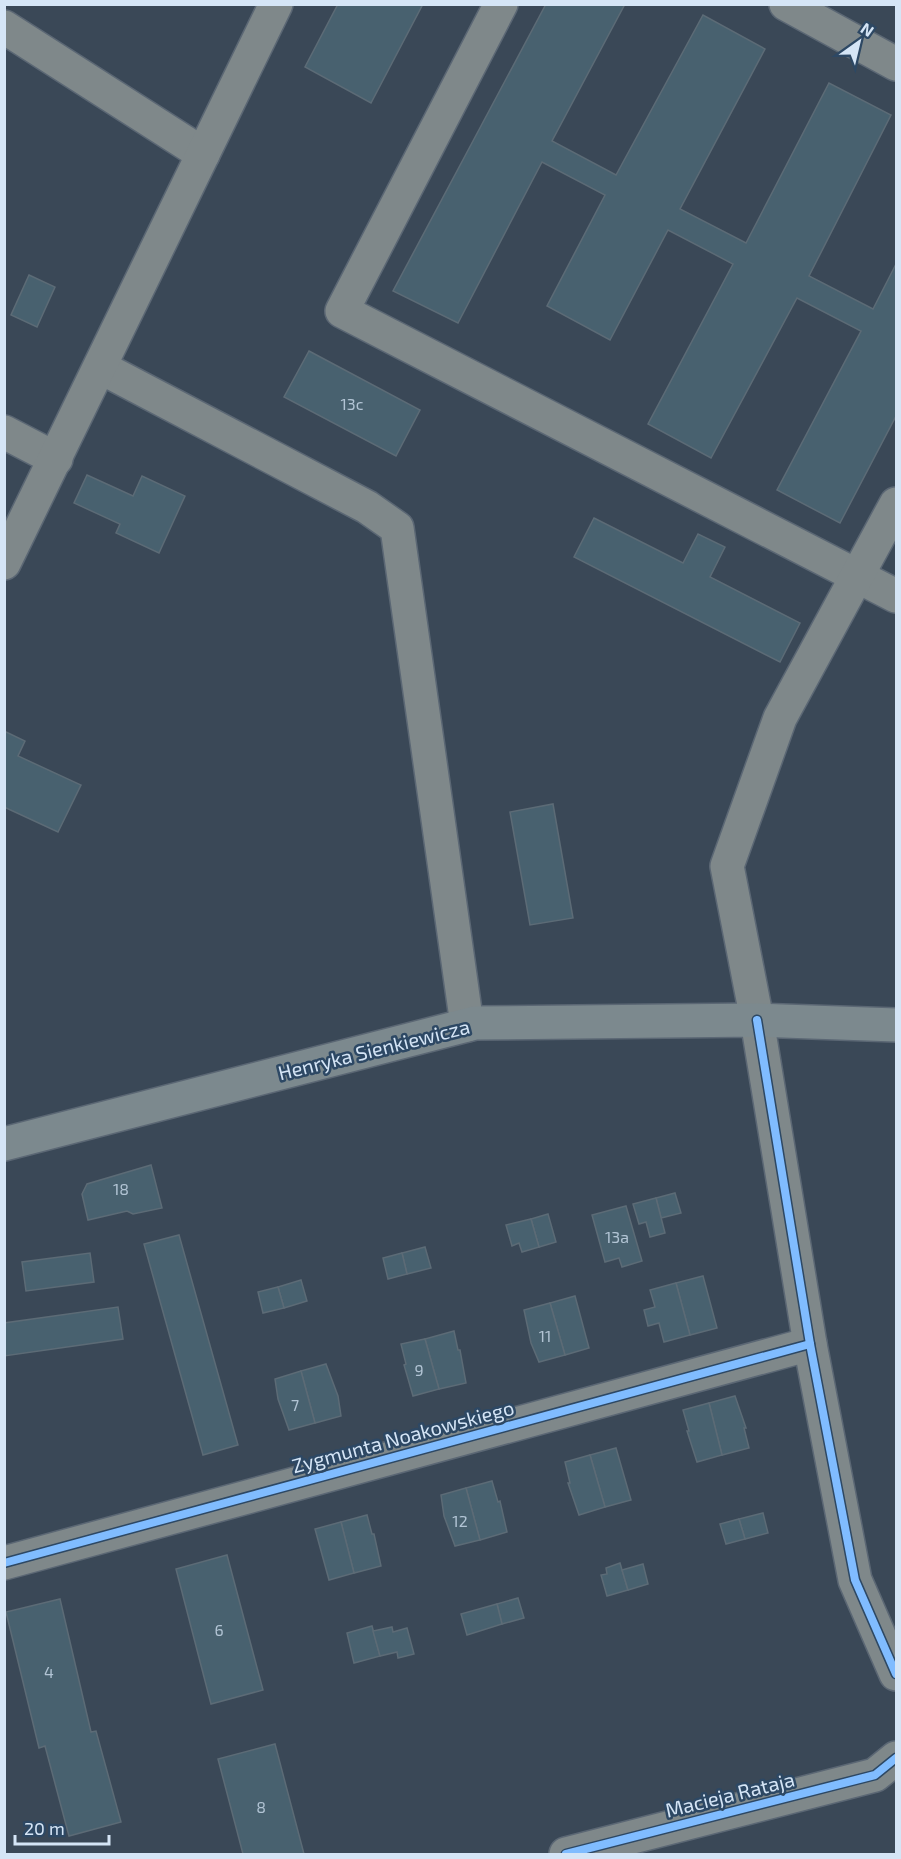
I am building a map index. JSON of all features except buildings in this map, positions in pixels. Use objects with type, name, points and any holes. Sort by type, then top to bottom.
[{"type":"main road","name":"Henryka Sienkiewicza","points":[[4,1144],[467,1025],[757,1020],[897,1025]]},
{"type":"street","points":[[4,563],[276,4]]},
{"type":"street","points":[[501,4],[342,311],[897,596]]},
{"type":"street","points":[[786,4],[897,64]]},
{"type":"street","points":[[4,27],[204,154]]},
{"type":"street","points":[[100,368],[367,507],[397,528],[467,1025]]},
{"type":"street","points":[[4,432],[56,459]]},
{"type":"street","points":[[897,504],[780,718],[727,866],[757,1020],[810,1344],[855,1580],[897,1674]]},
{"type":"street","name":"Zygmunta Noakowskiego","points":[[4,1563],[810,1344]]},
{"type":"street","name":"Macieja Rataja","points":[[566,1854],[875,1775],[897,1758]]},
{"type":"cycle path","points":[[757,1020],[810,1344],[855,1580],[896,1674]]},
{"type":"cycle path","points":[[4,1563],[810,1344]]},
{"type":"cycle path","points":[[566,1854],[875,1775],[896,1758]]}]
